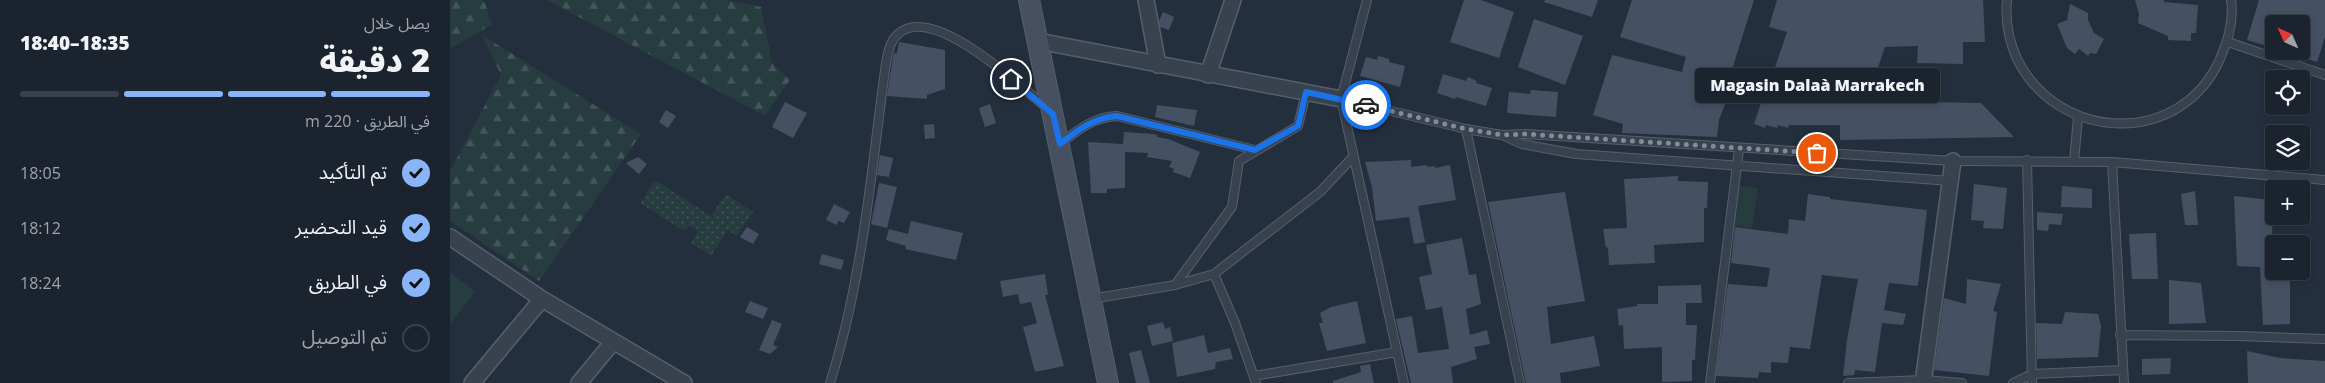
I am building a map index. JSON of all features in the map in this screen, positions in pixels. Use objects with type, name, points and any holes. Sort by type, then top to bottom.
[{"type":"street","points":[[1029,0],[1108,383]]},
{"type":"street","points":[[1146,0],[1158,65]]},
{"type":"street","points":[[1208,75],[1233,0]]},
{"type":"street","points":[[1038,41],[1341,99]]},
{"type":"street","points":[[1923,382],[1953,161]]},
{"type":"street","points":[[450,238],[542,298],[677,381]]},
{"type":"street","points":[[472,383],[542,298]]},
{"type":"street","points":[[579,383],[613,342]]},
{"type":"lane","points":[[1367,0],[1341,99],[1352,158],[1404,383]]},
{"type":"lane","points":[[2008,0],[2006,12],[2011,46],[2026,76],[2049,100],[2078,117],[2109,124],[2140,122],[2169,112],[2195,94],[2215,70],[2228,42],[2231,0]]},
{"type":"lane","points":[[830,383],[840,353],[858,270],[888,54],[892,42],[898,34],[919,27],[942,32],[957,40],[1011,79],[1053,114]]},
{"type":"lane","points":[[2228,42],[2325,75]]},
{"type":"lane","points":[[1175,285],[1232,207],[1239,161],[1298,126],[1306,92]]},
{"type":"lane","points":[[1341,99],[1466,129],[1502,135],[1525,134],[1953,161],[2112,162],[2325,180]]},
{"type":"lane","points":[[1060,144],[1088,123],[1106,116],[1117,116],[1255,150]]},
{"type":"lane","points":[[2074,161],[2078,117]]},
{"type":"lane","points":[[1466,129],[1520,383]]},
{"type":"lane","points":[[1502,135],[1522,144],[1576,154],[1736,164],[1951,181]]},
{"type":"lane","points":[[1710,383],[1739,149]]},
{"type":"lane","points":[[1091,299],[1175,285],[1214,274],[1320,192],[1352,158]]},
{"type":"lane","points":[[2027,160],[2032,383]]},
{"type":"lane","points":[[2112,162],[2124,383]]},
{"type":"lane","points":[[1214,274],[1255,380],[1397,352]]},
{"type":"lane","points":[[2120,335],[2238,336],[2325,340]]},
{"type":"lane","points":[[2013,383],[2032,374],[2123,370]]},
{"type":"lane","points":[[1848,383],[1962,383]]},
{"type":"green space","points":[[450,0],[481,0],[485,3],[492,24],[450,49]]},
{"type":"green space","points":[[547,0],[728,0],[761,7],[772,63],[790,80],[765,116]]},
{"type":"green space","points":[[482,35],[641,134],[539,281],[450,221],[450,171],[501,75]]},
{"type":"green space","points":[[655,180],[711,216],[726,194],[753,212],[737,236],[728,230],[711,256],[691,243],[698,231],[689,225],[684,231],[640,203]]},
{"type":"green space","points":[[1736,185],[1758,188],[1752,228],[1730,225]]},
{"type":"green space","points":[[450,272],[475,292],[450,324]]},
{"type":"building","points":[[1464,0],[1481,0],[1514,12],[1499,58],[1450,42]]},
{"type":"building","points":[[1545,0],[1598,0],[1592,17],[1544,2]]},
{"type":"building","points":[[1632,0],[1754,0],[1727,85],[1732,86],[1719,120],[1717,137],[1622,133],[1623,124],[1593,115],[1612,55],[1682,72],[1686,57],[1620,37]]},
{"type":"building","points":[[1777,0],[1983,0],[1985,42],[1963,42],[1963,64],[1917,63],[1918,46],[1885,47],[1872,85],[1925,84],[1925,102],[1981,103],[2014,137],[1840,140],[1840,125],[1789,125],[1788,128],[1778,125],[1777,128],[1766,125],[1765,128],[1754,124],[1787,32],[1769,27]]},
{"type":"building","points":[[2135,0],[2164,0],[2164,2],[2198,5],[2196,33],[2191,33],[2191,41],[2168,40],[2168,36],[2138,23],[2139,14]]},
{"type":"building","points":[[2259,0],[2325,0],[2325,37],[2317,62],[2310,60],[2310,15],[2265,15],[2265,45],[2247,40]]},
{"type":"building","points":[[2070,4],[2088,13],[2088,20],[2094,33],[2104,39],[2096,54],[2090,53],[2088,56],[2079,49],[2075,54],[2067,48],[2057,24],[2067,20]]},
{"type":"building","points":[[1163,12],[1174,17],[1169,30],[1160,27],[1159,21]]},
{"type":"building","points":[[1534,19],[1583,36],[1565,85],[1518,67]]},
{"type":"building","points":[[899,42],[945,50],[945,89],[927,95],[927,99],[887,96],[893,57],[894,53],[897,53]]},
{"type":"building","points":[[1378,56],[1389,59],[1389,62],[1405,66],[1400,87],[1360,76],[1366,57],[1377,60]]},
{"type":"building","points":[[1443,74],[1466,81],[1468,77],[1477,81],[1476,83],[1492,88],[1486,106],[1437,93]]},
{"type":"building","points":[[1531,90],[1558,92],[1556,117],[1507,113],[1509,92],[1530,94]]},
{"type":"building","points":[[785,102],[807,113],[793,138],[772,127]]},
{"type":"building","points":[[990,104],[996,123],[985,127],[979,108]]},
{"type":"building","points":[[1157,105],[1197,110],[1194,126],[1155,117]]},
{"type":"building","points":[[666,110],[676,116],[668,128],[659,122]]},
{"type":"building","points":[[934,124],[935,138],[925,139],[924,125]]},
{"type":"building","points":[[1124,132],[1157,135],[1157,137],[1168,139],[1200,152],[1190,178],[1173,172],[1174,169],[1169,167],[1172,161],[1147,157],[1148,153],[1125,152],[1125,188],[1107,189],[1107,193],[1091,193],[1088,142],[1123,144]]},
{"type":"building","points":[[880,155],[893,158],[889,177],[877,175]]},
{"type":"building","points":[[638,157],[647,164],[639,174],[626,163]]},
{"type":"building","points":[[1411,160],[1411,167],[1427,165],[1427,167],[1435,166],[1435,168],[1450,165],[1456,200],[1418,206],[1425,242],[1414,244],[1409,217],[1376,221],[1372,187],[1365,162]]},
{"type":"building","points":[[1678,176],[1678,181],[1708,182],[1707,208],[1704,208],[1704,242],[1654,245],[1655,263],[1609,265],[1608,247],[1606,248],[1603,229],[1627,228],[1624,179]]},
{"type":"building","points":[[879,183],[897,187],[887,228],[871,224]]},
{"type":"building","points":[[1974,184],[2007,188],[2003,229],[1983,228],[1984,221],[1971,220]]},
{"type":"building","points":[[2062,186],[2092,189],[2092,208],[2061,207]]},
{"type":"building","points":[[2195,191],[2198,225],[2185,225],[2181,194]]},
{"type":"building","points":[[1565,192],[1585,301],[1547,307],[1551,344],[1594,336],[1600,366],[1560,373],[1561,383],[1526,383],[1488,202]]},
{"type":"building","points":[[1808,194],[1830,197],[1830,199],[1927,210],[1918,286],[1889,283],[1884,310],[1906,314],[1903,325],[1882,323],[1875,372],[1855,370],[1854,375],[1843,376],[1847,340],[1858,279],[1822,275],[1810,349],[1790,347],[1788,363],[1771,362],[1771,373],[1759,372],[1758,378],[1716,376],[1728,284],[1767,287],[1770,268],[1731,263],[1735,227],[1788,234],[1789,219],[1805,221]]},
{"type":"building","points":[[2234,196],[2265,199],[2265,225],[2272,225],[2272,235],[2265,235],[2265,280],[2290,280],[2290,324],[2263,325],[2260,267],[2237,266]]},
{"type":"building","points":[[834,204],[850,212],[844,223],[838,221],[837,225],[826,220]]},
{"type":"building","points":[[2037,212],[2063,214],[2061,225],[2049,224],[2048,231],[2037,230]]},
{"type":"building","points":[[911,221],[963,233],[956,260],[905,249],[906,246],[886,240],[889,229],[908,234]]},
{"type":"building","points":[[747,227],[759,234],[753,244],[740,237]]},
{"type":"building","points":[[2156,233],[2158,279],[2132,279],[2129,234]]},
{"type":"building","points":[[1462,238],[1469,275],[1476,274],[1481,304],[1466,309],[1470,335],[1487,330],[1490,344],[1474,347],[1477,359],[1451,367],[1453,383],[1411,383],[1396,319],[1412,316],[1418,353],[1449,349],[1442,307],[1426,310],[1419,277],[1432,274],[1426,245]]},
{"type":"building","points":[[822,254],[844,260],[841,270],[819,264]]},
{"type":"building","points":[[1045,274],[1048,295],[1045,295],[1064,366],[1035,372],[1023,327],[1037,323],[1031,302],[1020,304],[1018,294],[1003,297],[1000,281]]},
{"type":"building","points":[[1967,279],[2001,284],[1993,311],[1997,312],[1989,376],[1934,370],[1944,298],[1966,304]]},
{"type":"building","points":[[2169,280],[2201,283],[2206,323],[2169,324]]},
{"type":"building","points":[[1701,285],[1702,303],[1686,303],[1686,325],[1697,325],[1695,360],[1692,360],[1692,381],[1662,382],[1662,347],[1624,349],[1623,325],[1619,326],[1617,309],[1637,306],[1637,304],[1658,304],[1658,286]]},
{"type":"building","points":[[750,301],[768,308],[763,319],[745,312]]},
{"type":"building","points":[[1357,301],[1366,343],[1327,351],[1319,323],[1323,323],[1320,313],[1331,307]]},
{"type":"building","points":[[2065,312],[2098,314],[2101,326],[2098,357],[2037,359],[2036,323],[2062,324]]},
{"type":"building","points":[[772,320],[782,324],[773,345],[778,347],[770,354],[759,350]]},
{"type":"building","points":[[1163,322],[1165,329],[1170,327],[1173,341],[1152,346],[1147,326]]},
{"type":"building","points":[[1204,335],[1208,353],[1230,348],[1233,359],[1216,362],[1215,369],[1177,377],[1172,343]]},
{"type":"building","points":[[1141,350],[1150,383],[1136,383],[1129,353]]},
{"type":"building","points":[[2247,351],[2280,358],[2325,361],[2325,383],[2248,383]]},
{"type":"building","points":[[2171,358],[2170,374],[2142,375],[2142,359]]},
{"type":"building","points":[[1370,364],[1374,383],[1333,383],[1333,381],[1361,372],[1360,366]]},
{"type":"way so far","points":[[1366,105],[1466,129],[1502,135],[1525,134],[1817,153]]},
{"type":"place","name":"Magasin Dalaà Marrakech","points":[[1817,153]]},
{"type":"route","points":[[1011,79],[1053,114],[1060,144],[1088,123],[1106,116],[1117,116],[1255,150],[1298,126],[1306,92],[1366,105]]}]
